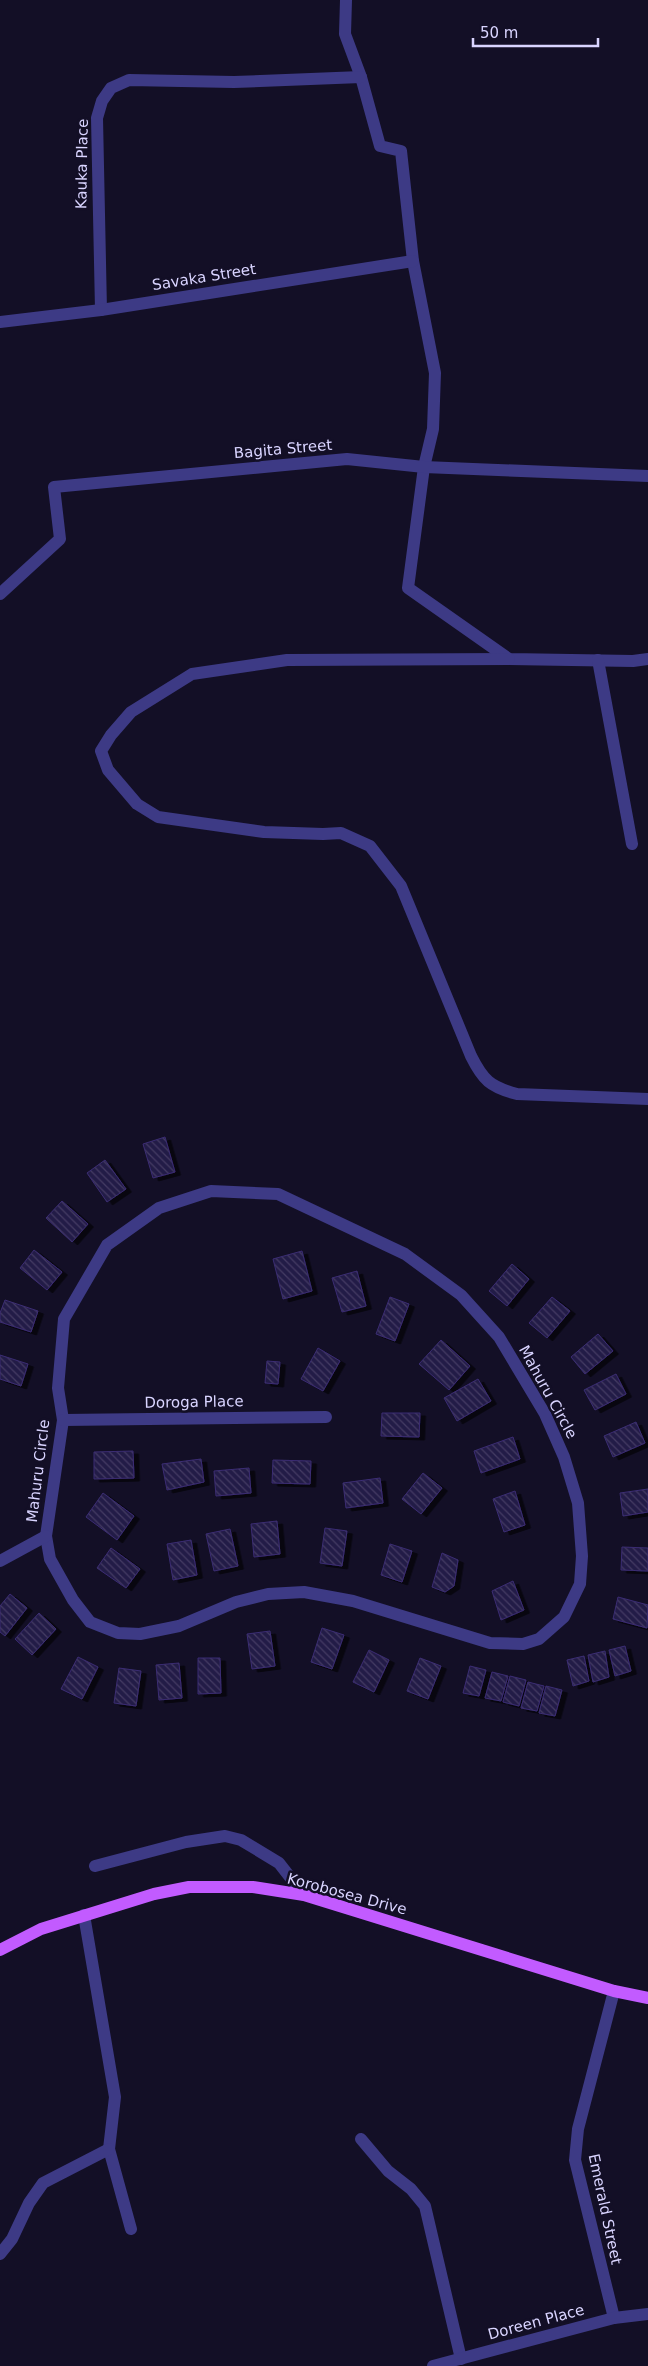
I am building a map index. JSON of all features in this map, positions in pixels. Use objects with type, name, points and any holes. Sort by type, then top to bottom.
[{"type":"main road","name":"Korobosea Drive","points":[[3,1951],[41,1929],[84,1914],[189,1887],[253,1887],[304,1896],[614,1990],[648,1998]]},
{"type":"street","points":[[346,0],[345,34],[361,78],[380,146],[401,151],[413,260],[435,374],[433,429],[424,467],[408,588],[509,659]]},
{"type":"street","name":"Kauka Place","points":[[101,310],[97,118],[102,102],[111,88],[128,80],[234,82],[361,78]]},
{"type":"street","name":"Savaka Street","points":[[0,322],[101,310],[413,260]]},
{"type":"street","name":"Bagita Street","points":[[0,594],[60,539],[54,487],[347,459],[424,467],[648,476]]},
{"type":"street","points":[[648,659],[633,661],[509,659],[287,660],[192,674],[131,712],[111,735],[101,751],[108,770],[137,804],[158,817],[264,832],[341,833],[370,846],[401,886],[471,1056],[483,1078],[492,1084],[502,1090],[517,1094],[648,1099]]},
{"type":"street","points":[[598,660],[632,844]]},
{"type":"street","name":"Mahuru Circle","points":[[211,1191],[278,1194],[405,1254],[461,1296],[499,1337],[545,1414],[564,1457],[578,1503],[582,1556],[580,1584],[564,1617],[539,1640],[523,1644],[490,1643],[353,1601],[304,1592],[268,1594],[236,1602],[179,1626],[140,1634],[118,1633],[90,1622],[73,1600],[50,1559],[46,1536],[63,1420],[58,1388],[64,1319],[107,1245],[159,1208],[211,1191]]},
{"type":"street","name":"Doroga Place","points":[[63,1420],[326,1417]]},
{"type":"street","points":[[0,1561],[46,1536]]},
{"type":"street","points":[[95,1866],[186,1842],[225,1836],[242,1840],[279,1863],[304,1896]]},
{"type":"street","points":[[84,1914],[115,2098],[109,2149],[131,2229]]},
{"type":"street","name":"Emerald Street","points":[[614,1990],[578,2129],[575,2160],[614,2318]]},
{"type":"street","points":[[362,2139],[388,2172],[411,2189],[425,2206],[461,2358]]},
{"type":"street","points":[[0,2254],[12,2239],[28,2203],[43,2182],[109,2149]]},
{"type":"street","name":"Doreen Place","points":[[433,2366],[614,2318],[648,2314]]},
{"type":"building","points":[[165,1137],[175,1172],[153,1178],[143,1144]]},
{"type":"building","points":[[105,1160],[126,1189],[107,1202],[87,1173]]},
{"type":"building","points":[[62,1201],[88,1224],[72,1242],[46,1218]]},
{"type":"building","points":[[34,1250],[62,1272],[47,1290],[20,1268]]},
{"type":"building","points":[[302,1251],[312,1291],[283,1299],[273,1259]]},
{"type":"building","points":[[512,1264],[529,1279],[507,1306],[489,1291]]},
{"type":"building","points":[[357,1271],[366,1306],[342,1312],[332,1278]]},
{"type":"building","points":[[390,1297],[409,1304],[395,1341],[376,1334]]},
{"type":"building","points":[[552,1297],[570,1311],[547,1338],[529,1323]]},
{"type":"building","points":[[5,1300],[38,1311],[31,1332],[0,1322],[0,1313]]},
{"type":"building","points":[[598,1334],[613,1351],[585,1374],[571,1357]]},
{"type":"building","points":[[441,1340],[470,1366],[449,1390],[419,1364]]},
{"type":"building","points":[[318,1348],[340,1361],[323,1391],[301,1379]]},
{"type":"building","points":[[0,1355],[28,1364],[21,1386],[0,1379]]},
{"type":"building","points":[[267,1361],[280,1362],[278,1384],[265,1383]]},
{"type":"building","points":[[616,1374],[626,1394],[595,1410],[584,1390]]},
{"type":"building","points":[[478,1379],[491,1401],[457,1421],[444,1398]]},
{"type":"building","points":[[382,1413],[420,1413],[419,1437],[381,1436]]},
{"type":"building","points":[[636,1422],[645,1443],[613,1457],[604,1436]]},
{"type":"building","points":[[513,1437],[520,1459],[481,1473],[474,1451]]},
{"type":"building","points":[[133,1451],[134,1478],[94,1479],[94,1452]]},
{"type":"building","points":[[201,1459],[204,1482],[167,1490],[162,1464]]},
{"type":"building","points":[[273,1460],[311,1461],[310,1484],[272,1483]]},
{"type":"building","points":[[249,1468],[251,1493],[216,1496],[214,1471]]},
{"type":"building","points":[[423,1473],[442,1488],[421,1514],[402,1499]]},
{"type":"building","points":[[380,1478],[383,1503],[346,1508],[343,1483]]},
{"type":"building","points":[[648,1489],[648,1512],[623,1516],[620,1493]]},
{"type":"building","points":[[515,1491],[525,1525],[504,1532],[493,1499]]},
{"type":"building","points":[[103,1493],[134,1516],[117,1540],[86,1517]]},
{"type":"building","points":[[277,1521],[280,1554],[254,1557],[251,1524]]},
{"type":"building","points":[[325,1528],[347,1531],[342,1566],[320,1563]]},
{"type":"building","points":[[230,1529],[238,1566],[214,1571],[206,1534]]},
{"type":"building","points":[[191,1540],[197,1575],[173,1580],[167,1544]]},
{"type":"building","points":[[390,1544],[412,1551],[402,1582],[381,1575]]},
{"type":"building","points":[[622,1547],[648,1548],[648,1571],[621,1570]]},
{"type":"building","points":[[111,1548],[140,1569],[126,1588],[97,1568]]},
{"type":"building","points":[[442,1553],[458,1560],[454,1586],[445,1592],[432,1587]]},
{"type":"building","points":[[513,1581],[524,1610],[501,1620],[492,1591]]},
{"type":"building","points":[[10,1594],[27,1608],[5,1636],[0,1632],[0,1606]]},
{"type":"building","points":[[618,1597],[648,1605],[647,1628],[613,1619]]},
{"type":"building","points":[[39,1613],[56,1629],[32,1655],[15,1639]]},
{"type":"building","points":[[322,1628],[344,1635],[332,1669],[311,1662]]},
{"type":"building","points":[[270,1631],[275,1666],[252,1669],[247,1634]]},
{"type":"building","points":[[625,1646],[631,1671],[615,1676],[609,1650]]},
{"type":"building","points":[[369,1650],[389,1660],[374,1692],[353,1682]]},
{"type":"building","points":[[605,1651],[609,1677],[593,1682],[588,1655]]},
{"type":"building","points":[[584,1656],[589,1681],[573,1686],[567,1660]]},
{"type":"building","points":[[78,1657],[98,1667],[82,1699],[61,1689]]},
{"type":"building","points":[[198,1658],[220,1658],[221,1693],[198,1694]]},
{"type":"building","points":[[420,1658],[441,1666],[428,1699],[407,1691]]},
{"type":"building","points":[[179,1663],[182,1698],[159,1700],[156,1665]]},
{"type":"building","points":[[470,1666],[486,1670],[479,1696],[463,1693]]},
{"type":"building","points":[[119,1668],[141,1671],[136,1706],[114,1703]]},
{"type":"building","points":[[492,1672],[508,1676],[501,1701],[485,1698]]},
{"type":"building","points":[[510,1676],[526,1680],[519,1706],[503,1702]]},
{"type":"building","points":[[528,1682],[544,1686],[537,1711],[521,1708]]},
{"type":"building","points":[[546,1686],[562,1690],[555,1716],[539,1713]]}]
